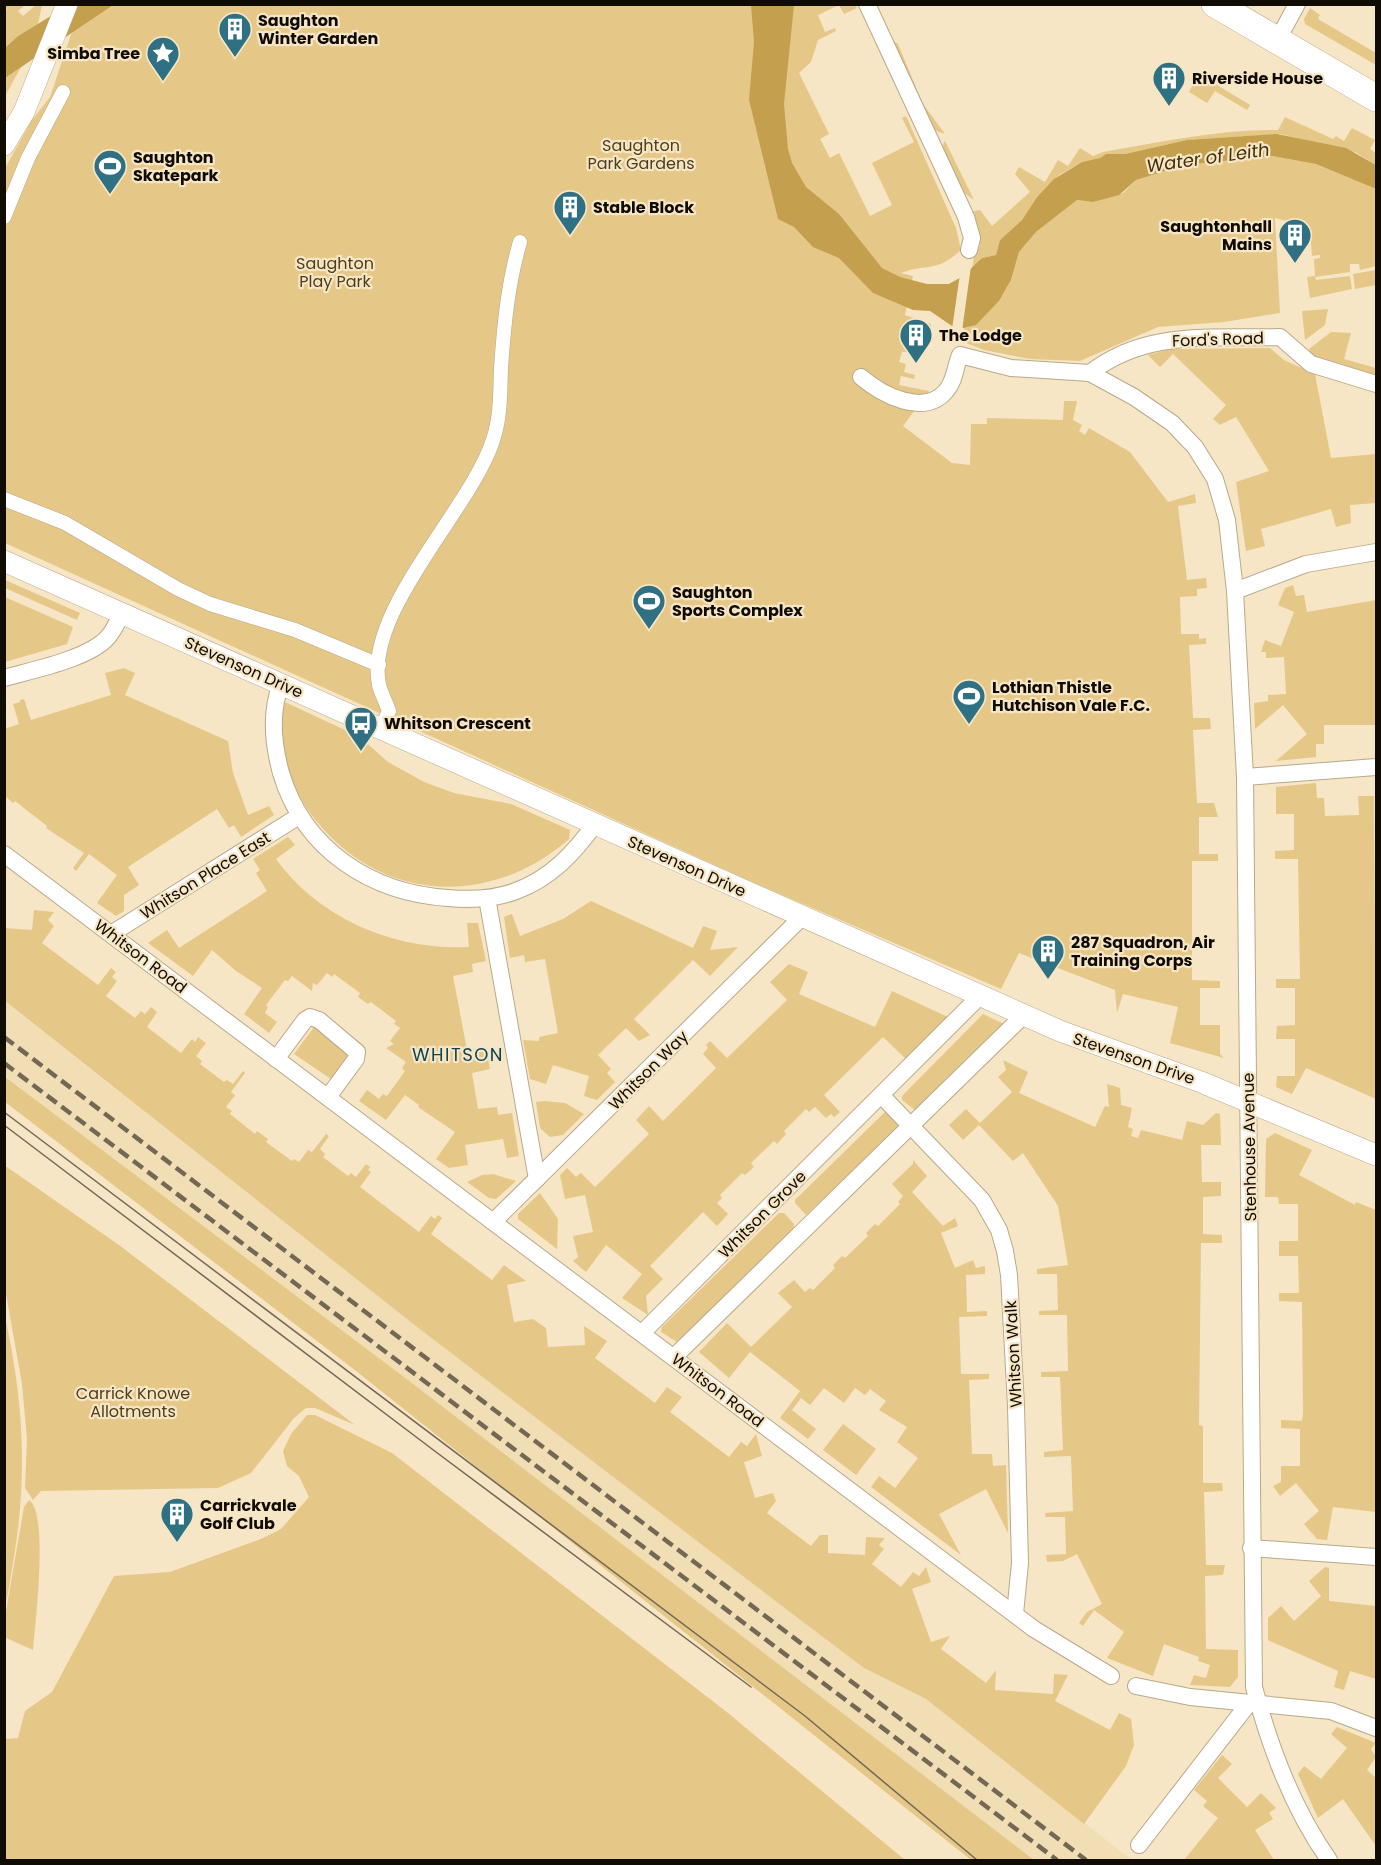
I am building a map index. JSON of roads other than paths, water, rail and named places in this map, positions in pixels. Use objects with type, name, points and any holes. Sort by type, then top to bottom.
[{"type":"main road","points":[[1215,4],[1377,98]]},
{"type":"street","points":[[4,145],[24,112],[67,4]]},
{"type":"street","points":[[867,4],[966,217],[972,238],[969,250]]},
{"type":"street","points":[[1277,40],[1297,4]]},
{"type":"street","points":[[4,217],[28,158],[63,92]]},
{"type":"street","points":[[381,729],[389,711],[379,685],[379,665],[383,642],[405,591],[449,518],[471,489],[493,441],[500,415],[503,347],[511,274],[520,242]]},
{"type":"street","name":"Ford's Road","points":[[1090,372],[1117,355],[1157,340],[1280,337],[1311,364],[1377,384]]},
{"type":"street","points":[[861,377],[878,389],[916,404],[928,402],[946,391],[960,355],[1011,368],[1090,372],[1163,416],[1188,438],[1202,456],[1223,502],[1235,591],[1306,564],[1377,552]]},
{"type":"street","points":[[4,499],[65,523],[177,589],[210,604],[295,630],[379,665]]},
{"type":"street","name":"Stevenson Drive","points":[[4,561],[1023,1016],[1248,1100],[1377,1155]]},
{"type":"street","name":"Stenhouse Avenue","points":[[1235,591],[1245,777],[1253,1703],[1297,1807],[1329,1860]]},
{"type":"street","points":[[4,678],[75,656],[98,645],[109,636],[122,613]]},
{"type":"street","points":[[281,684],[274,708],[275,742],[284,782],[300,816],[320,842],[338,860],[377,883],[436,897],[487,898],[518,890],[552,871],[579,848],[595,824]]},
{"type":"street","points":[[1245,777],[1377,767]]},
{"type":"street","name":"Whitson Place East","points":[[111,934],[300,816]]},
{"type":"street","name":"Whitson Road","points":[[4,854],[1054,1643],[1111,1676]]},
{"type":"street","points":[[487,898],[537,1179]]},
{"type":"street","name":"Whitson Way","points":[[493,1222],[802,917]]},
{"type":"street","name":"Whitson Grove","points":[[642,1333],[981,996]]},
{"type":"street","points":[[674,1357],[913,1126],[1023,1016]]},
{"type":"street","points":[[276,1059],[305,1020],[310,1017],[319,1020],[357,1052],[354,1063],[328,1097]]},
{"type":"street","points":[[882,1096],[913,1126]]},
{"type":"street","name":"Whitson Walk","points":[[913,1126],[982,1200],[999,1230],[1007,1257],[1015,1394],[1020,1563],[1016,1614]]},
{"type":"street","points":[[1251,1548],[1377,1557]]},
{"type":"street","points":[[1136,1686],[1160,1693],[1331,1710],[1377,1728]]},
{"type":"street","points":[[1138,1845],[1253,1703]]},
{"type":"water","points":[[69,5],[113,5],[5,78],[5,48],[18,36]]},
{"type":"water","name":"Water of Leith","points":[[751,5],[794,5],[784,104],[788,149],[792,163],[806,187],[839,214],[882,268],[900,277],[927,284],[949,284],[963,276],[982,258],[996,255],[1000,240],[1022,220],[1037,197],[1054,179],[1082,162],[1100,158],[1106,154],[1125,154],[1187,140],[1277,134],[1346,148],[1376,165],[1376,189],[1316,164],[1272,156],[1185,165],[1136,180],[1119,195],[1093,202],[1077,200],[1036,232],[1019,252],[1011,280],[999,301],[976,325],[964,328],[952,326],[930,311],[913,310],[873,293],[839,258],[813,247],[794,227],[778,219],[749,100],[754,42]]},
{"type":"tram line","points":[[4,1112],[805,1716],[977,1860]]},
{"type":"tram line","points":[[4,1125],[751,1687]]},
{"type":"railway","points":[[4,1037],[1086,1860]]},
{"type":"railway","points":[[4,1063],[1057,1860]]},
{"type":"place","name":"Saughton Winter Garden","points":[[235,58]]},
{"type":"place","name":"Simba Tree","points":[[163,82]]},
{"type":"place","name":"Riverside House","points":[[1169,107]]},
{"type":"place","name":"Saughton Skatepark","points":[[110,195]]},
{"type":"place","name":"Stable Block","points":[[570,236]]},
{"type":"place","name":"Saughtonhall Mains","points":[[1295,264]]},
{"type":"place","name":"The Lodge","points":[[916,364]]},
{"type":"place","name":"Saughton Sports Complex","points":[[649,630]]},
{"type":"place","name":"Lothian Thistle Hutchison Vale F.C.","points":[[969,725]]},
{"type":"place","name":"Whitson Crescent","points":[[361,752]]},
{"type":"place","name":"287 Squadron, Air Training Corps","points":[[1048,980]]},
{"type":"place","name":"Carrickvale Golf Club","points":[[177,1543]]},
{"type":"district","name":"WHITSON","points":[[458,1055]]},
{"type":"park label","name":"Saughton Park Gardens","points":[[641,154]]},
{"type":"park label","name":"Saughton Play Park","points":[[335,272]]},
{"type":"park label","name":"Carrick Knowe Allotments","points":[[133,1402]]}]
